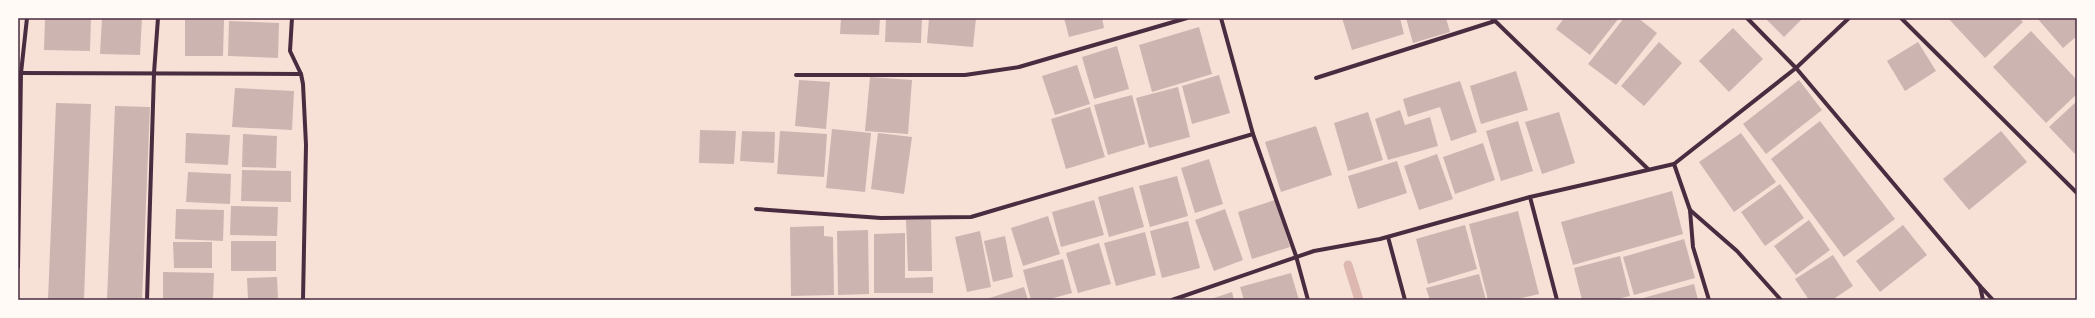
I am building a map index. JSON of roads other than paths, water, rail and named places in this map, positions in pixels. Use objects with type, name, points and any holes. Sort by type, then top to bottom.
[{"type":"street","points":[[18,267],[20,73],[27,18]]},
{"type":"street","points":[[147,300],[154,73],[158,18]]},
{"type":"street","points":[[292,18],[290,52],[301,74],[303,84],[306,146],[303,300]]},
{"type":"street","points":[[796,75],[965,75],[1019,67],[1187,18]]},
{"type":"street","points":[[1221,18],[1253,134],[1296,256],[1308,300]]},
{"type":"street","points":[[1747,18],[1796,68],[1993,300]]},
{"type":"street","points":[[1172,300],[1314,251],[1380,239],[1530,197],[1674,164],[1796,68],[1849,18]]},
{"type":"street","points":[[1901,18],[2077,193]]},
{"type":"street","points":[[1316,78],[1494,19],[1648,169]]},
{"type":"street","points":[[20,73],[301,74]]},
{"type":"street","points":[[756,210],[881,218],[971,217],[1253,134]]},
{"type":"street","points":[[1674,164],[1690,210],[1693,247],[1708,300]]},
{"type":"street","points":[[1530,197],[1557,300]]},
{"type":"street","points":[[1690,210],[1737,251],[1781,300]]},
{"type":"street","points":[[1388,237],[1405,300]]},
{"type":"street","points":[[1980,286],[1983,300]]},
{"type":"waterway","points":[[1348,265],[1359,300]]}]
